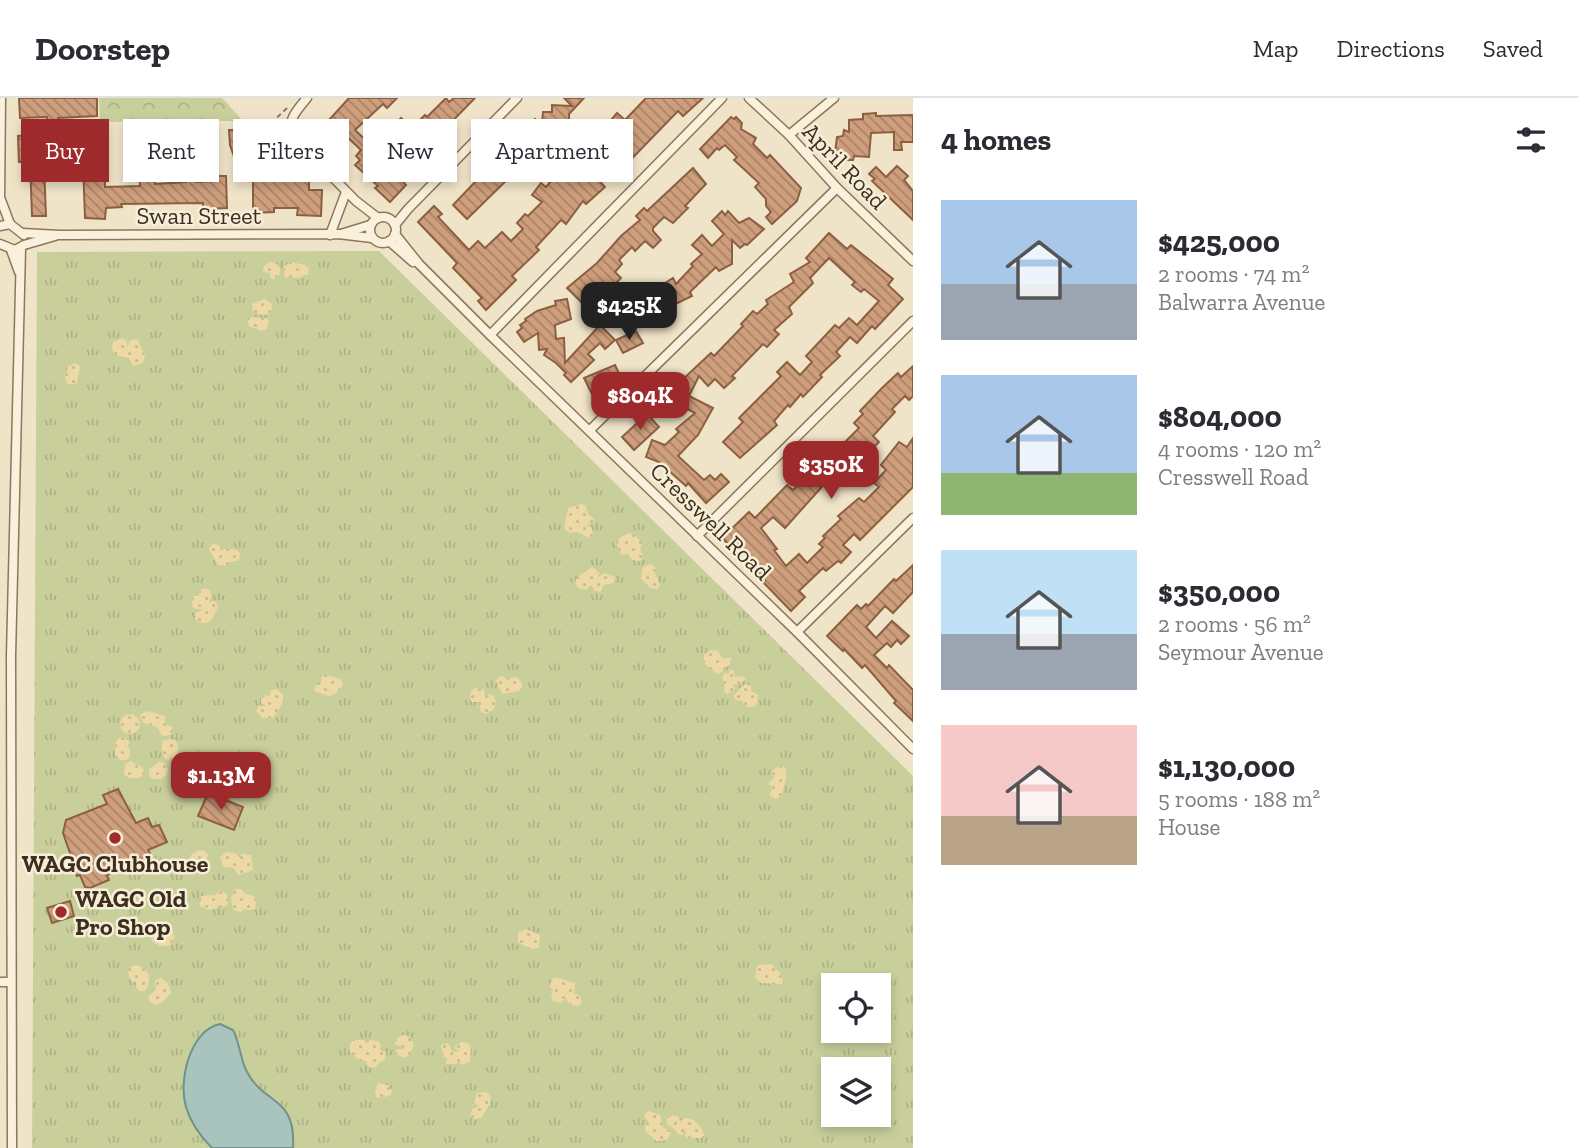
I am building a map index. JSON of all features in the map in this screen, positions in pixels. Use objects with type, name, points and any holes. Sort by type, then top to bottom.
[{"type":"street","points":[[1,98],[0,201],[3,223],[22,233],[19,248],[22,258],[19,272],[11,656],[12,1148]]},
{"type":"street","points":[[307,98],[293,113],[291,133],[346,192],[378,218],[393,226]]},
{"type":"street","points":[[378,218],[370,225],[372,238],[382,243],[389,241],[393,226],[408,209],[517,98]]},
{"type":"street","points":[[490,335],[722,98]]},
{"type":"street","name":"April Road","points":[[749,98],[913,261]]},
{"type":"street","points":[[789,135],[834,98]]},
{"type":"street","points":[[590,430],[837,188]]},
{"type":"street","points":[[334,235],[346,192]]},
{"type":"street","name":"Swan Street","points":[[334,235],[370,225]]},
{"type":"street","name":"Cresswell Road","points":[[393,226],[419,264]]},
{"type":"street","name":"Swan Street","points":[[22,233],[334,235],[372,238]]},
{"type":"street","name":"Swan Street","points":[[19,248],[60,235]]},
{"type":"street","name":"Cresswell Road","points":[[389,241],[419,264],[590,430],[797,632],[913,750]]},
{"type":"street","points":[[0,244],[19,248]]},
{"type":"street","points":[[697,536],[913,321]]},
{"type":"street","points":[[797,632],[913,519]]},
{"type":"street","points":[[0,656],[11,656]]},
{"type":"street","points":[[0,982],[11,982]]},
{"type":"green space","points":[[99,98],[222,98],[241,119],[219,121],[219,119],[123,119],[123,122],[109,122],[109,119],[100,119]]},
{"type":"green space","points":[[379,251],[913,776],[913,1148],[32,1148],[37,252]]},
{"type":"sand","points":[[270,262],[276,263],[280,268],[279,276],[274,279],[270,278],[270,273],[263,272],[264,266]]},
{"type":"sand","points":[[291,262],[305,265],[309,270],[308,275],[298,278],[285,277],[283,267]]},
{"type":"sand","points":[[265,299],[272,304],[271,313],[262,315],[253,312],[252,304]]},
{"type":"sand","points":[[249,317],[267,318],[267,329],[261,331],[249,326]]},
{"type":"sand","points":[[122,338],[127,341],[127,348],[130,339],[138,340],[145,356],[143,363],[133,366],[129,358],[115,355],[113,342]]},
{"type":"sand","points":[[75,363],[80,366],[77,383],[72,385],[67,383],[65,378],[68,366]]},
{"type":"sand","points":[[582,504],[594,519],[594,522],[587,525],[592,528],[593,535],[590,538],[577,532],[570,533],[564,528],[568,508]]},
{"type":"sand","points":[[629,533],[634,534],[642,543],[640,549],[643,557],[640,561],[632,560],[628,554],[621,555],[617,545],[619,538]]},
{"type":"sand","points":[[213,543],[220,546],[220,551],[226,548],[237,550],[240,554],[239,560],[226,566],[218,565],[209,549]]},
{"type":"sand","points":[[650,564],[656,568],[655,573],[660,585],[658,589],[650,588],[641,578],[642,568]]},
{"type":"sand","points":[[592,567],[600,572],[597,578],[604,573],[615,577],[614,583],[603,585],[601,592],[595,591],[591,585],[586,590],[578,588],[575,583],[577,577]]},
{"type":"sand","points":[[209,589],[212,595],[209,602],[215,601],[218,607],[211,621],[202,623],[195,617],[196,612],[204,610],[193,608],[192,603],[194,596],[199,596],[199,590]]},
{"type":"sand","points":[[711,650],[718,651],[722,658],[732,658],[731,663],[718,675],[704,663],[704,655]]},
{"type":"sand","points":[[730,669],[734,671],[735,677],[743,676],[746,679],[738,685],[733,684],[735,690],[727,694],[722,677],[725,673],[728,674]]},
{"type":"sand","points":[[325,674],[342,680],[343,685],[332,697],[314,691]]},
{"type":"sand","points":[[503,676],[508,681],[512,677],[518,678],[522,688],[502,694],[496,681]]},
{"type":"sand","points":[[745,684],[751,686],[751,691],[758,695],[754,707],[746,707],[733,696]]},
{"type":"sand","points":[[474,688],[484,689],[485,697],[490,694],[494,696],[494,709],[486,714],[481,712],[479,702],[472,702],[470,699]]},
{"type":"sand","points":[[276,689],[283,694],[283,703],[273,718],[262,718],[256,711],[259,706],[266,706],[261,703],[261,698],[269,696],[271,690]]},
{"type":"sand","points":[[146,711],[165,716],[165,724],[172,727],[171,735],[162,736],[157,727],[143,723],[140,715]]},
{"type":"sand","points":[[130,714],[137,717],[140,724],[137,731],[130,734],[123,731],[120,724],[123,717]]},
{"type":"sand","points":[[121,737],[129,741],[130,756],[127,760],[120,760],[115,754],[116,741]]},
{"type":"sand","points":[[175,740],[178,746],[177,757],[173,761],[165,759],[162,753],[162,741]]},
{"type":"sand","points":[[131,761],[143,768],[144,773],[140,778],[129,778],[124,774],[125,764]]},
{"type":"sand","points":[[159,762],[165,763],[168,770],[162,778],[153,779],[149,776],[149,769]]},
{"type":"sand","points":[[779,766],[785,767],[787,773],[782,796],[776,799],[770,796],[774,789],[768,783],[774,778],[772,771]]},
{"type":"sand","points":[[198,850],[205,851],[208,855],[205,867],[199,870],[191,868],[189,862],[191,855]]},
{"type":"sand","points":[[227,852],[235,853],[239,857],[242,854],[251,855],[253,870],[239,875],[233,868],[223,867],[220,857]]},
{"type":"sand","points":[[236,889],[254,896],[255,909],[244,909],[241,912],[233,910],[231,898]]},
{"type":"sand","points":[[220,890],[227,894],[226,906],[219,908],[217,903],[217,908],[208,910],[200,906],[201,896],[215,895]]},
{"type":"sand","points":[[159,927],[162,930],[172,930],[175,937],[170,946],[160,946],[152,941],[151,932]]},
{"type":"sand","points":[[526,929],[540,935],[539,948],[532,949],[518,943],[518,933]]},
{"type":"sand","points":[[772,964],[783,977],[782,984],[760,983],[755,977],[757,967]]},
{"type":"sand","points":[[135,965],[144,968],[148,975],[149,983],[145,991],[139,991],[136,982],[132,982],[128,974],[129,968]]},
{"type":"sand","points":[[554,977],[575,983],[574,993],[582,1000],[580,1005],[573,1005],[565,998],[562,1003],[553,1001],[553,991],[549,985]]},
{"type":"sand","points":[[161,978],[168,983],[171,993],[162,1003],[155,1005],[150,1002],[148,996],[156,990],[155,980]]},
{"type":"sand","points":[[404,1035],[410,1037],[414,1045],[410,1055],[404,1058],[395,1053],[397,1049],[404,1049],[395,1044],[397,1038]]},
{"type":"sand","points":[[354,1040],[364,1040],[367,1044],[370,1040],[378,1041],[380,1050],[386,1052],[385,1060],[375,1068],[368,1067],[366,1061],[360,1061],[350,1052],[350,1044]]},
{"type":"sand","points":[[462,1042],[468,1043],[471,1048],[470,1061],[463,1065],[458,1062],[446,1064],[447,1058],[444,1057],[441,1045],[448,1043],[452,1051],[457,1052],[459,1050],[455,1049],[455,1046]]},
{"type":"sand","points":[[378,1083],[388,1085],[392,1090],[391,1095],[376,1097]]},
{"type":"sand","points":[[486,1092],[491,1097],[490,1104],[481,1118],[473,1119],[470,1116],[472,1109],[479,1106],[474,1103],[477,1093]]},
{"type":"sand","points":[[647,1110],[660,1115],[663,1127],[671,1132],[667,1140],[656,1141],[645,1131],[649,1121],[644,1117]]},
{"type":"sand","points":[[673,1115],[678,1116],[680,1121],[688,1118],[695,1122],[701,1127],[704,1138],[687,1138],[686,1128],[682,1135],[678,1134],[667,1124],[667,1119]]},
{"type":"water","points":[[220,1024],[233,1030],[245,1067],[254,1083],[285,1110],[293,1131],[293,1148],[212,1148],[193,1124],[184,1096],[185,1071],[194,1046],[201,1036]]},
{"type":"building","points":[[19,98],[97,98],[97,116],[20,118]]},
{"type":"building","points":[[349,98],[397,98],[387,108],[383,104],[367,119],[363,119],[363,123],[355,130],[363,138],[363,172],[355,165],[360,160],[356,156],[361,150],[349,139],[349,119],[330,119]]},
{"type":"building","points":[[446,98],[449,102],[454,98],[475,98],[454,119],[421,119],[425,115],[427,117]]},
{"type":"building","points":[[564,98],[584,98],[569,114],[569,119],[542,119],[543,112],[552,112],[552,105],[572,106]]},
{"type":"building","points":[[646,98],[703,98],[683,116],[678,111],[633,158],[633,119],[626,119]]},
{"type":"building","points":[[617,113],[624,119],[612,119]]},
{"type":"building","points":[[876,113],[876,116],[913,115],[913,142],[901,142],[902,150],[894,150],[894,132],[871,133],[869,157],[854,156],[853,160],[844,160],[845,155],[835,152],[837,137],[843,136],[844,130],[849,132],[849,120],[863,119],[863,114]]},
{"type":"building","points":[[731,117],[736,117],[742,123],[741,129],[756,138],[753,144],[767,158],[770,155],[801,188],[797,201],[772,224],[766,217],[771,212],[766,206],[766,199],[755,187],[759,183],[734,160],[737,157],[725,145],[719,150],[717,148],[708,158],[700,149]]},
{"type":"building","points":[[229,130],[233,130],[233,154]]},
{"type":"building","points":[[18,136],[21,136],[21,162],[19,162]]},
{"type":"building","points":[[897,166],[908,176],[904,180],[913,191],[913,220],[872,181],[875,179],[869,174],[876,167],[886,177]]},
{"type":"building","points":[[693,168],[706,184],[685,206],[688,208],[673,223],[664,217],[653,228],[661,240],[653,248],[645,241],[635,251],[632,247],[619,260],[622,264],[615,272],[621,278],[608,291],[605,287],[584,305],[567,288],[597,263],[621,236],[640,220],[636,216],[644,208],[647,211]]},
{"type":"building","points":[[219,176],[226,176],[227,208],[203,209],[203,203],[121,204],[122,207],[106,208],[105,219],[85,218],[84,182],[105,182],[105,187],[140,186],[140,182],[219,182]]},
{"type":"building","points":[[31,182],[45,182],[46,216],[32,216]]},
{"type":"building","points":[[253,182],[309,182],[309,190],[322,190],[321,216],[297,215],[298,208],[274,208],[274,212],[253,213]]},
{"type":"building","points":[[374,182],[403,182],[406,185],[390,202],[375,188],[378,186]]},
{"type":"building","points":[[475,182],[505,182],[467,219],[453,205]]},
{"type":"building","points":[[550,182],[600,182],[605,187],[586,204],[583,201],[566,224],[561,220],[536,247],[539,250],[512,276],[516,280],[486,310],[478,301],[482,298],[453,268],[457,263],[418,222],[434,206],[442,214],[438,217],[469,250],[478,241],[485,248],[502,232],[511,241],[523,229],[517,223],[542,202],[532,195],[541,183],[546,187]]},
{"type":"building","points":[[722,211],[725,215],[728,211],[739,223],[749,218],[764,229],[740,248],[732,240],[732,264],[719,271],[716,267],[690,292],[692,296],[661,311],[661,315],[640,318],[639,312],[636,313],[634,300],[666,296],[662,290],[667,287],[665,283],[673,278],[676,284],[702,254],[692,245],[702,235],[712,246],[724,234],[712,221]]},
{"type":"building","points":[[829,233],[847,249],[851,245],[893,279],[888,285],[903,299],[875,329],[872,326],[857,343],[850,337],[836,352],[840,356],[820,375],[822,377],[803,397],[801,394],[790,407],[788,405],[774,421],[777,425],[740,458],[723,442],[743,422],[739,418],[781,376],[777,372],[787,362],[800,375],[812,362],[806,356],[835,325],[839,328],[849,318],[857,325],[879,301],[864,289],[861,292],[852,285],[855,282],[829,258],[810,278],[813,283],[789,307],[792,314],[774,330],[779,334],[767,347],[763,344],[724,388],[715,379],[708,386],[699,376],[689,396],[713,408],[698,435],[678,456],[704,480],[710,475],[715,480],[721,474],[729,482],[706,503],[688,483],[686,486],[659,462],[646,457],[652,440],[665,445],[679,432],[676,429],[695,413],[672,401],[683,379],[711,353],[714,356],[743,326],[741,324],[753,311],[757,314],[768,304],[766,300],[794,282],[790,274],[810,262],[806,258]]},
{"type":"building","points":[[567,299],[571,319],[555,325],[556,339],[564,338],[565,363],[600,325],[615,340],[605,349],[600,343],[588,354],[594,360],[571,382],[556,363],[544,355],[547,349],[539,350],[538,333],[524,342],[517,332],[522,328],[520,325],[525,319],[537,311],[556,305],[555,301]]},
{"type":"building","points":[[636,331],[643,343],[623,353],[616,340]]},
{"type":"building","points":[[615,365],[621,378],[593,396],[584,378]]},
{"type":"building","points":[[913,366],[913,396],[909,400],[905,396],[892,409],[895,412],[873,436],[879,442],[862,459],[845,443],[844,468],[828,480],[785,528],[773,517],[761,528],[786,566],[799,554],[807,563],[823,547],[819,544],[825,538],[823,536],[841,519],[838,516],[859,498],[864,502],[879,487],[874,483],[886,470],[881,465],[899,442],[907,447],[913,438],[913,487],[860,540],[854,534],[843,545],[851,552],[841,563],[838,561],[826,571],[823,568],[799,591],[805,597],[791,611],[763,582],[765,581],[740,548],[736,552],[722,538],[749,512],[755,518],[787,485],[793,490],[810,474],[806,469],[823,449],[830,444],[845,442],[859,428],[854,423],[863,414],[860,411],[882,388],[898,373],[901,377]]},
{"type":"building","points":[[647,414],[659,427],[634,450],[622,437]]},
{"type":"building","points":[[913,565],[913,592],[893,613],[885,606],[866,627],[876,638],[892,621],[909,636],[901,644],[897,640],[891,647],[887,643],[874,655],[887,668],[889,665],[913,690],[913,721],[894,703],[896,701],[865,665],[862,668],[827,636],[857,605],[861,609],[866,604],[868,606],[894,579],[896,581]]},
{"type":"building","name":"WAGC Clubhouse","points":[[118,789],[136,823],[148,818],[152,827],[159,825],[167,842],[148,850],[151,855],[107,875],[109,880],[90,888],[85,887],[68,856],[71,856],[63,833],[66,820],[107,804],[103,795]]},
{"type":"building","points":[[208,793],[243,807],[234,830],[198,816]]},
{"type":"building","name":"WAGC Old Pro Shop","points":[[70,901],[74,916],[52,923],[47,908]]},
{"type":"place","name":"WAGC Clubhouse","points":[[115,838]]},
{"type":"place","name":"WAGC Old Pro Shop","points":[[61,912]]}]
